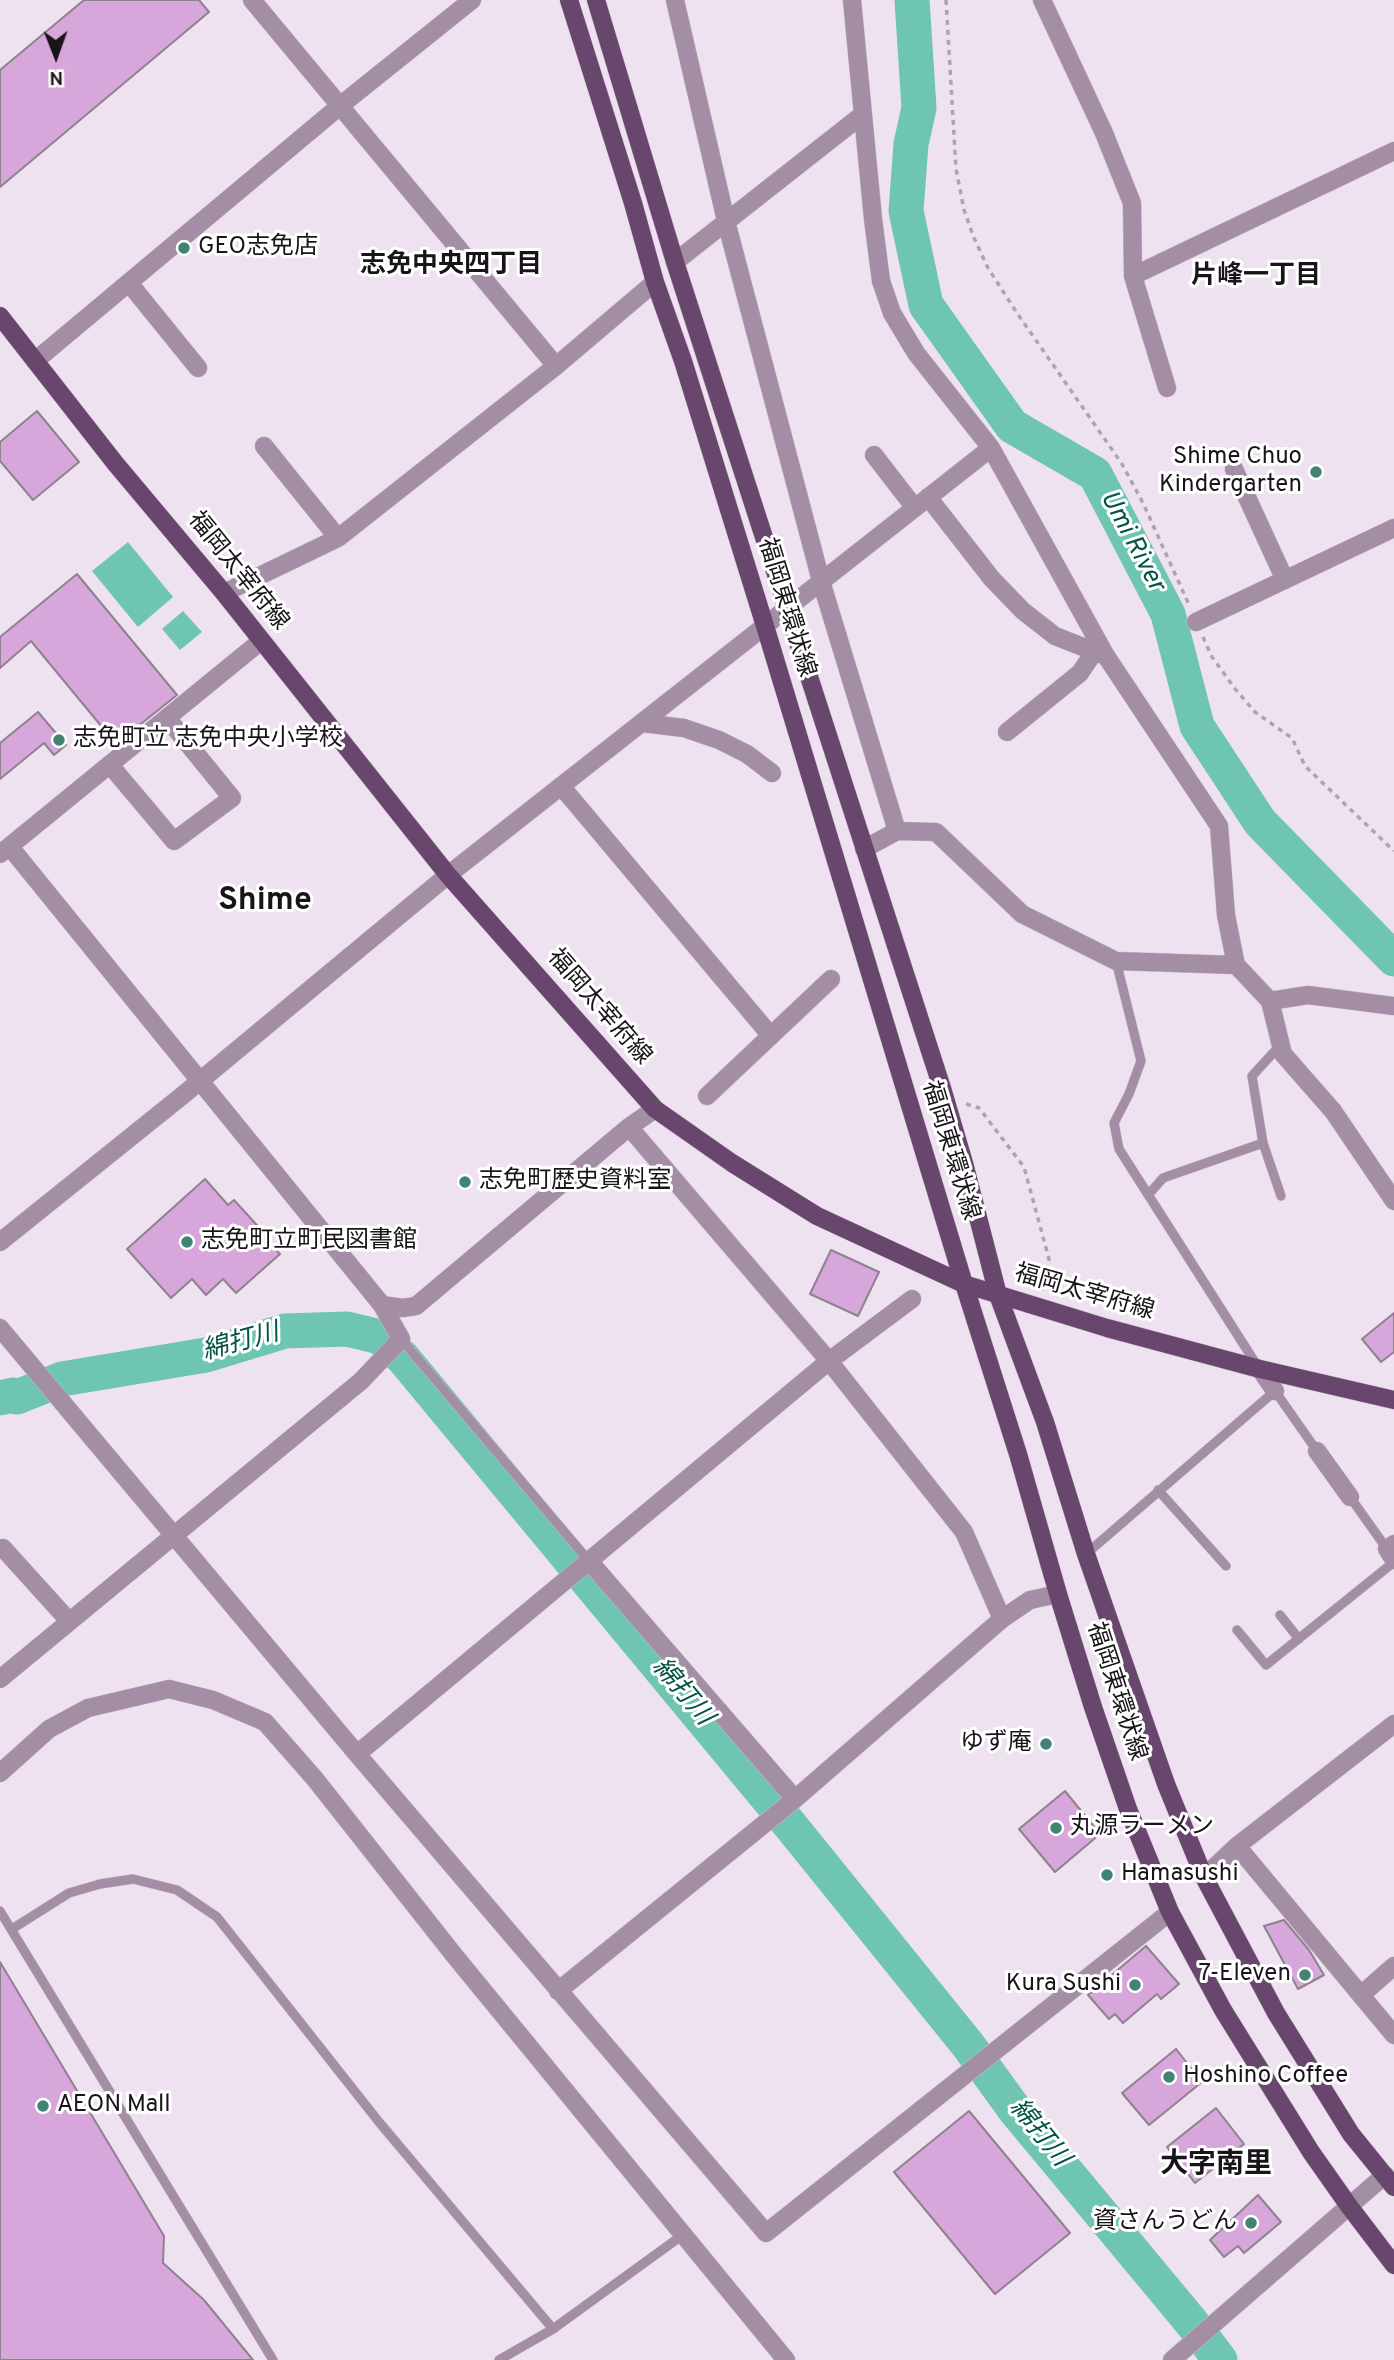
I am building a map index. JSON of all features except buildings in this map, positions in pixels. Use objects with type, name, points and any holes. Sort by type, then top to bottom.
[{"type":"main road","name":"福岡東環状線","points":[[569,0],[655,282],[683,361],[765,626],[1018,1454],[1058,1594],[1128,1809],[1170,1912],[1223,2010],[1311,2152],[1394,2264]]},
{"type":"main road","name":"福岡東環状線","points":[[596,0],[676,262],[945,1097],[998,1295],[1045,1422],[1086,1554],[1166,1784],[1204,1877],[1276,2013],[1350,2134],[1391,2176]]},
{"type":"main road","name":"福岡太宰府線","points":[[0,316],[115,463],[224,593],[448,875],[654,1109],[732,1163],[817,1216],[964,1284],[1259,1369],[1394,1400]]},
{"type":"street","points":[[252,0],[556,366]]},
{"type":"street","points":[[35,361],[341,105],[472,0]]},
{"type":"street","points":[[675,0],[726,221],[821,581],[897,831]]},
{"type":"street","points":[[852,0],[881,281],[892,313],[916,353],[990,448],[1100,654],[1163,738],[1220,826],[1226,915],[1236,965],[1270,1001],[1283,1054],[1334,1111],[1394,1201]]},
{"type":"street","points":[[1042,0],[1104,133],[1132,203],[1133,276],[1167,388]]},
{"type":"street","points":[[676,262],[862,115]]},
{"type":"street","points":[[1133,276],[1394,150]]},
{"type":"street","points":[[224,593],[338,538],[556,366],[655,282]]},
{"type":"street","points":[[129,283],[198,368]]},
{"type":"street","points":[[264,446],[338,538]]},
{"type":"street","points":[[0,1242],[200,1081],[448,875],[990,448]]},
{"type":"street","points":[[874,455],[1023,611],[1055,636],[1100,654]]},
{"type":"street","points":[[1234,470],[1285,580]]},
{"type":"street","points":[[1196,622],[1394,528]]},
{"type":"street","points":[[0,1679],[361,1381],[401,1339],[382,1305],[200,1081],[5,851],[261,641]]},
{"type":"street","points":[[1007,732],[1100,654]]},
{"type":"street","points":[[110,765],[174,841],[232,798],[167,718]]},
{"type":"street","points":[[642,723],[684,728],[719,740],[747,754],[772,773]]},
{"type":"street","points":[[561,786],[771,1036]]},
{"type":"street","points":[[864,849],[897,831],[936,832],[1022,914],[1116,961],[1236,965]]},
{"type":"street","points":[[707,1096],[831,979]]},
{"type":"street","points":[[1270,1001],[1308,995],[1394,1006]]},
{"type":"street","points":[[382,1305],[403,1308],[416,1306],[654,1109]]},
{"type":"street","points":[[629,1127],[829,1362],[964,1532],[1002,1619]]},
{"type":"street","points":[[357,1754],[829,1362],[912,1298]]},
{"type":"street","points":[[0,1328],[357,1754],[766,2233],[1170,1912]]},
{"type":"street","points":[[1259,1369],[1275,1391]]},
{"type":"street","points":[[1317,1451],[1350,1497]]},
{"type":"street","points":[[3,1548],[69,1621]]},
{"type":"street","points":[[589,1561],[794,1799]]},
{"type":"street","points":[[558,1991],[794,1799],[1002,1619],[1030,1600],[1058,1594]]},
{"type":"street","points":[[0,1773],[49,1729],[88,1708],[169,1689],[213,1700],[265,1722],[316,1779],[454,1955],[786,2360]]},
{"type":"street","points":[[1204,1877],[1237,1846],[1394,1724]]},
{"type":"street","points":[[1237,1846],[1394,2035]]},
{"type":"street","points":[[1361,1995],[1394,1966]]},
{"type":"street","points":[[1172,2360],[1349,2206],[1391,2176]]},
{"type":"lane","points":[[1116,961],[1141,1061],[1129,1094],[1114,1123],[1119,1149],[1259,1369]]},
{"type":"lane","points":[[1281,1196],[1263,1143],[1252,1076],[1274,1052],[1282,1049]]},
{"type":"lane","points":[[1148,1195],[1163,1178],[1263,1143]]},
{"type":"lane","points":[[401,1339],[589,1561]]},
{"type":"lane","points":[[1086,1554],[1275,1391],[1317,1451]]},
{"type":"lane","points":[[1158,1490],[1226,1566]]},
{"type":"lane","points":[[1237,1630],[1266,1665],[1299,1639],[1392,1554],[1350,1497]]},
{"type":"lane","points":[[1280,1615],[1299,1639]]},
{"type":"lane","points":[[12,1929],[69,1893],[100,1884],[133,1879],[177,1890],[217,1917],[379,2122],[553,2329]]},
{"type":"lane","points":[[0,1911],[273,2360]]},
{"type":"lane","points":[[499,2360],[553,2329],[684,2234]]},
{"type":"path","points":[[955,0],[946,2],[956,169],[964,209],[988,268],[1122,464],[1143,503],[1212,657],[1255,712],[1292,738],[1305,766],[1394,851]]},
{"type":"path","points":[[945,1097],[979,1108],[1024,1167],[1049,1259],[1039,1307]]},
{"type":"shaded area","points":[[128,542],[173,597],[138,627],[92,571]]},
{"type":"shaded area","points":[[183,611],[202,632],[180,650],[162,629]]},
{"type":"waterway","name":"Umi River","points":[[912,0],[919,108],[911,144],[906,211],[926,305],[1012,426],[1095,474],[1168,614],[1197,726],[1260,822],[1394,959]]},
{"type":"waterway","name":"綿打川","points":[[0,1398],[13,1395],[17,1397],[62,1379],[206,1355],[285,1331],[347,1329],[380,1337],[403,1358],[790,1825],[968,2045],[1015,2110],[1220,2360]]},
{"type":"place","name":"GEO志免店","points":[[184,248]]},
{"type":"place","name":"Shime Chuo Kindergarten","points":[[1316,472]]},
{"type":"place","name":"志免町立 志免中央小学校","points":[[59,740]]},
{"type":"place","name":"志免町歴史資料室","points":[[465,1182]]},
{"type":"place","name":"志免町立町民図書館","points":[[187,1242]]},
{"type":"place","name":"ゆず庵","points":[[1046,1744]]},
{"type":"place","name":"丸源ラーメン","points":[[1056,1828]]},
{"type":"place","name":"Hamasushi","points":[[1107,1875]]},
{"type":"place","name":"7-Eleven","points":[[1305,1975]]},
{"type":"place","name":"Kura Sushi","points":[[1135,1985]]},
{"type":"place","name":"Hoshino Coffee","points":[[1169,2077]]},
{"type":"place","name":"AEON Mall","points":[[43,2106]]},
{"type":"place","name":"資さんうどん","points":[[1251,2223]]},
{"type":"district","name":"志免中央四丁目","points":[[451,267]]},
{"type":"district","name":"片峰一丁目","points":[[1256,278]]},
{"type":"district","name":"Shime","points":[[265,903]]},
{"type":"district","name":"大字南里","points":[[1216,2166]]}]
